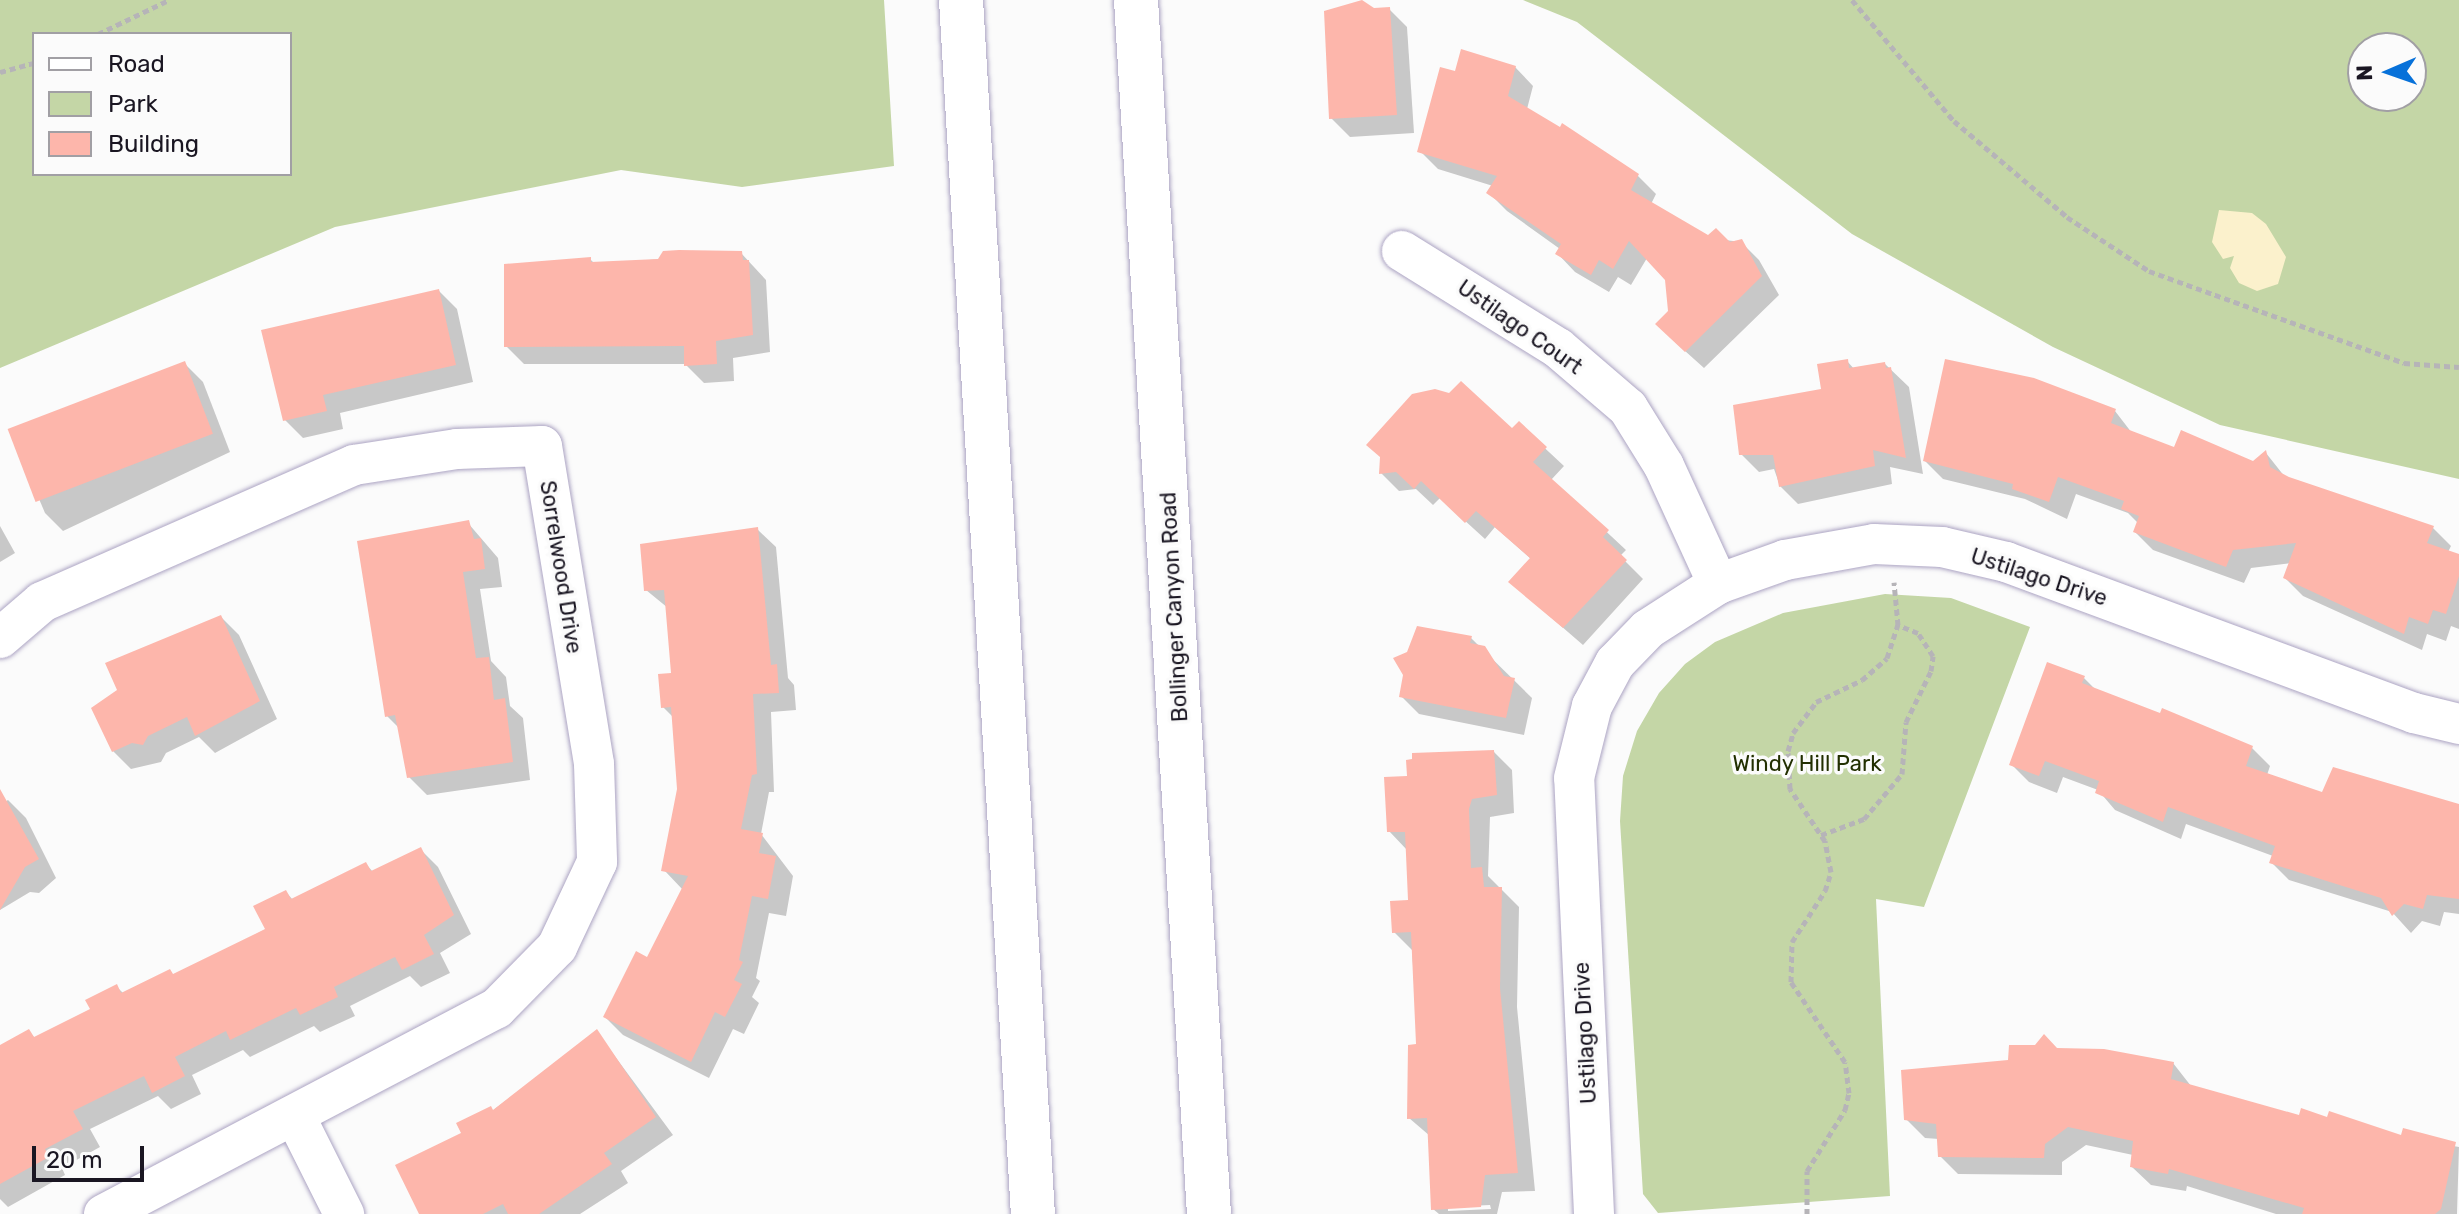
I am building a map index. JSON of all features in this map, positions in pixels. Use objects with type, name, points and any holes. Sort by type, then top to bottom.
[{"type":"main road","points":[[961,0],[1033,1214]]},
{"type":"main road","name":"Bollinger Canyon Road","points":[[1136,0],[1209,1214]]},
{"type":"street","name":"Ustilago Court","points":[[1402,251],[1558,348],[1628,408],[1664,466],[1718,584]]},
{"type":"street","name":"Sorrelwood Drive","points":[[0,638],[42,602],[354,465],[457,449],[542,446],[594,764],[597,862],[557,947],[497,1008],[295,1116]]},
{"type":"street","name":"Ustilago Drive","points":[[1594,1214],[1574,778],[1592,706],[1615,663],[1648,629],[1718,584],[1785,560],[1894,545],[1942,547],[2006,562],[2414,713],[2459,724]]},
{"type":"street","points":[[104,1214],[295,1116],[344,1214]]},
{"type":"path","points":[[102,32],[169,0]]},
{"type":"path","points":[[1852,0],[1954,121],[2067,217],[2149,271],[2404,363],[2459,367]]},
{"type":"path","points":[[0,72],[32,64]]},
{"type":"path","points":[[1807,1214],[1807,1171],[1845,1110],[1849,1093],[1845,1062],[1791,982],[1792,942],[1825,891],[1831,872],[1821,835],[1790,789],[1788,751],[1793,733],[1816,702],[1874,672],[1887,658],[1898,625],[1894,545]]},
{"type":"path","points":[[1821,835],[1864,819],[1902,774],[1906,722],[1931,671],[1933,656],[1918,633],[1898,625]]},
{"type":"green space","points":[[0,0],[884,0],[894,166],[742,187],[621,170],[335,227],[0,368]]},
{"type":"green space","points":[[1523,0],[2459,0],[2459,479],[2220,425],[2053,347],[1852,234],[1577,22]]},
{"type":"green space","name":"Windy Hill Park","points":[[1885,594],[1951,598],[2030,627],[1924,907],[1876,899],[1890,1196],[1658,1213],[1643,1194],[1620,821],[1623,776],[1637,731],[1659,693],[1685,664],[1715,642],[1783,613]]},
{"type":"sand","points":[[2219,210],[2252,213],[2266,224],[2286,257],[2278,284],[2257,291],[2239,283],[2230,268],[2234,256],[2223,259],[2212,242]]},
{"type":"building","points":[[1362,0],[1374,8],[1390,7],[1397,115],[1329,119],[1324,11]]},
{"type":"building","points":[[1461,49],[1516,66],[1508,96],[1560,127],[1562,123],[1639,174],[1631,190],[1708,235],[1716,228],[1730,242],[1742,239],[1762,276],[1685,352],[1655,324],[1668,311],[1665,280],[1629,241],[1613,269],[1599,260],[1591,275],[1555,254],[1561,244],[1486,193],[1497,176],[1417,152],[1440,67],[1455,71]]},
{"type":"building","points":[[663,251],[742,251],[743,260],[749,260],[753,335],[716,341],[717,364],[684,366],[684,346],[504,347],[504,264],[591,257],[591,262],[658,259]]},
{"type":"building","points":[[439,289],[456,365],[323,395],[327,411],[283,421],[261,330]]},
{"type":"building","points":[[1848,359],[1849,368],[1885,362],[1886,368],[1891,367],[1906,458],[1873,450],[1875,466],[1779,487],[1773,455],[1739,455],[1733,405],[1821,389],[1817,364]]},
{"type":"building","points":[[1945,359],[2034,378],[2116,409],[2111,423],[2174,447],[2181,430],[2253,461],[2266,450],[2270,467],[2289,477],[2434,526],[2427,543],[2459,554],[2459,576],[2446,614],[2433,610],[2428,624],[2409,617],[2404,634],[2283,578],[2296,543],[2233,550],[2226,567],[2133,532],[2139,516],[2121,509],[2124,501],[2058,477],[2049,502],[2012,489],[2013,484],[1923,461]]},
{"type":"building","points":[[185,361],[213,434],[36,502],[8,429]]},
{"type":"building","points":[[1461,381],[1512,428],[1519,421],[1547,447],[1533,462],[1609,530],[1603,537],[1627,560],[1563,628],[1508,582],[1530,558],[1476,511],[1465,523],[1421,481],[1414,489],[1396,472],[1379,474],[1380,457],[1366,445],[1412,394],[1435,389],[1449,393]]},
{"type":"building","points":[[469,520],[474,539],[481,538],[485,569],[463,572],[476,658],[489,657],[494,700],[505,698],[513,762],[407,778],[395,715],[385,717],[357,541]]},
{"type":"building","points":[[758,527],[771,665],[777,664],[779,693],[753,694],[757,774],[752,775],[741,829],[763,833],[759,853],[776,856],[768,899],[752,896],[739,960],[743,962],[734,980],[742,984],[725,1017],[715,1012],[691,1062],[603,1017],[636,951],[647,957],[688,876],[661,871],[677,789],[671,707],[661,708],[658,674],[671,673],[664,590],[644,591],[640,544]]},
{"type":"building","points":[[221,615],[260,701],[195,736],[187,717],[148,736],[143,745],[132,743],[112,752],[91,708],[117,690],[105,663]]},
{"type":"building","points":[[1417,626],[1472,636],[1470,643],[1485,646],[1504,676],[1515,678],[1506,718],[1399,697],[1403,675],[1393,658],[1407,652]]},
{"type":"building","points":[[2047,662],[2085,676],[2082,683],[2160,713],[2162,708],[2253,746],[2246,766],[2322,792],[2333,767],[2459,804],[2459,899],[2427,895],[2423,909],[2404,904],[2392,916],[2381,898],[2269,863],[2275,846],[2168,807],[2163,822],[2095,793],[2099,781],[2045,761],[2039,776],[2009,765]]},
{"type":"building","points":[[1494,750],[1497,795],[1472,799],[1469,809],[1471,868],[1482,867],[1484,887],[1502,887],[1500,988],[1518,1173],[1485,1175],[1481,1207],[1431,1210],[1427,1118],[1407,1119],[1408,1045],[1416,1044],[1411,932],[1392,933],[1390,901],[1408,900],[1405,832],[1387,832],[1384,777],[1407,776],[1406,760],[1412,759],[1412,753]]},
{"type":"building","points":[[0,789],[39,859],[25,867],[0,910]]},
{"type":"building","points":[[421,847],[454,915],[424,935],[434,954],[402,970],[395,957],[334,987],[338,997],[300,1015],[296,1008],[230,1040],[226,1031],[175,1057],[185,1076],[152,1093],[144,1076],[73,1111],[83,1129],[45,1149],[49,1157],[0,1184],[0,1045],[29,1029],[34,1037],[90,1009],[85,1000],[117,984],[121,993],[170,969],[173,974],[265,929],[253,906],[286,890],[291,899],[366,862],[371,871]]},
{"type":"building","points":[[597,1029],[656,1117],[604,1153],[612,1164],[539,1214],[508,1214],[503,1204],[483,1214],[419,1214],[395,1165],[461,1133],[456,1123],[491,1106],[493,1110]]},
{"type":"building","points":[[2044,1034],[2057,1048],[2104,1049],[2174,1062],[2171,1079],[2299,1115],[2301,1108],[2327,1117],[2329,1111],[2401,1135],[2403,1128],[2456,1142],[2441,1209],[2435,1214],[2302,1214],[2304,1208],[2169,1169],[2168,1174],[2130,1167],[2133,1141],[2068,1127],[2045,1144],[2044,1158],[1938,1157],[1936,1124],[1904,1120],[1901,1070],[2008,1060],[2009,1045],[2035,1045]]}]
